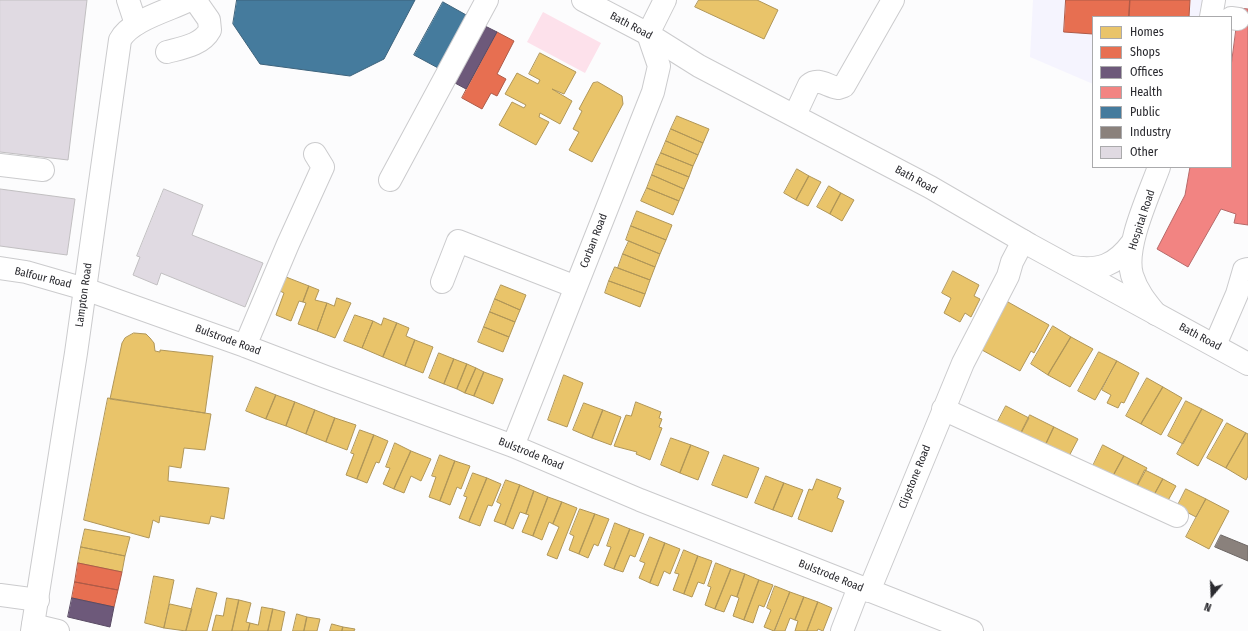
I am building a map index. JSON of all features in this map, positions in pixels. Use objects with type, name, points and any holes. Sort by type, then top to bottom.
[{"type":"street","points":[[128,0],[136,24]]},
{"type":"street","name":"Lampton Road","points":[[33,628],[85,289],[120,40],[124,32],[136,24],[190,0]]},
{"type":"street","points":[[167,52],[193,44],[204,38],[210,30],[209,20],[195,0]]},
{"type":"street","points":[[390,180],[487,0]]},
{"type":"street","name":"Bath Road","points":[[583,0],[648,34],[699,66],[930,187],[1023,241],[1248,364]]},
{"type":"street","points":[[648,34],[664,0]]},
{"type":"street","points":[[795,115],[808,85],[812,82],[818,81],[838,88],[844,86],[893,0]]},
{"type":"street","name":"Corban Road","points":[[513,446],[653,92],[658,66],[648,34]]},
{"type":"street","points":[[245,346],[288,244],[323,167],[315,154]]},
{"type":"street","points":[[0,165],[43,170]]},
{"type":"street","name":"Hospital Road","points":[[1156,314],[1145,301],[1132,274],[1130,257],[1132,244],[1159,168]]},
{"type":"street","points":[[442,282],[458,241],[576,287]]},
{"type":"street","name":"Clipstone Road","points":[[842,631],[864,589],[943,409],[964,353],[1008,276],[1012,262],[1023,241]]},
{"type":"street","points":[[1072,267],[1089,270],[1103,267],[1125,253],[1132,244]]},
{"type":"street","name":"Balfour Road","points":[[0,268],[26,272],[85,289]]},
{"type":"street","points":[[1215,345],[1237,294],[1244,270],[1248,269]]},
{"type":"street","name":"Bulstrode Road","points":[[85,289],[245,346],[513,446],[640,500],[972,631]]},
{"type":"street","points":[[943,409],[1177,516]]},
{"type":"street","points":[[0,595],[38,600]]},
{"type":"street","points":[[33,628],[58,631]]},
{"type":"shaded area","points":[[1033,0],[1205,0],[1202,16],[1092,16],[1092,84],[1030,57]]},
{"type":"shaded area","points":[[543,12],[601,43],[585,73],[527,42]]},
{"type":"building: Homes","points":[[699,0],[757,0],[778,10],[764,39],[695,7]]},
{"type":"building: Homes","points":[[540,53],[576,72],[564,94],[552,89],[572,101],[560,124],[540,113],[539,117],[549,122],[536,145],[499,125],[512,102],[524,108],[526,105],[505,94],[517,73],[538,84],[540,80],[529,74]]},
{"type":"building: Homes","points":[[598,82],[622,96],[623,104],[592,162],[569,150],[579,132],[573,129],[582,111],[579,109],[593,83]]},
{"type":"building: Homes","points":[[677,116],[709,129],[703,143],[671,129]]},
{"type":"building: Homes","points":[[671,129],[703,143],[698,155],[666,141]]},
{"type":"building: Homes","points":[[666,141],[698,155],[693,166],[661,153]]},
{"type":"building: Homes","points":[[661,153],[693,166],[689,177],[656,164]]},
{"type":"building: Homes","points":[[656,164],[689,177],[684,189],[652,175]]},
{"type":"building: Homes","points":[[797,169],[809,176],[796,200],[784,193]]},
{"type":"building: Homes","points":[[652,175],[684,189],[679,201],[647,188]]},
{"type":"building: Homes","points":[[809,176],[821,182],[808,206],[796,200]]},
{"type":"building: Homes","points":[[829,186],[841,193],[830,214],[817,207]]},
{"type":"building: Homes","points":[[647,188],[679,201],[673,215],[641,201]]},
{"type":"building: Homes","points":[[841,193],[854,200],[842,221],[830,214]]},
{"type":"building: Homes","points":[[637,211],[672,225],[666,240],[631,226]]},
{"type":"building: Homes","points":[[631,226],[666,240],[660,254],[626,240]]},
{"type":"building: Homes","points":[[629,241],[660,254],[655,267],[623,254]]},
{"type":"building: Homes","points":[[623,254],[655,267],[650,280],[618,268]]},
{"type":"building: Homes","points":[[615,267],[650,280],[645,294],[609,281]]},
{"type":"building: Homes","points":[[953,271],[979,285],[974,296],[980,299],[971,317],[965,313],[960,322],[944,313],[951,298],[942,293]]},
{"type":"building: Homes","points":[[286,277],[309,286],[303,302],[299,301],[291,321],[276,315],[284,293],[280,291]]},
{"type":"building: Homes","points":[[609,281],[645,294],[640,307],[605,293]]},
{"type":"building: Homes","points":[[501,285],[526,295],[520,310],[495,299]]},
{"type":"building: Homes","points":[[309,286],[319,290],[315,300],[327,303],[317,331],[298,324],[306,303],[303,302]]},
{"type":"building: Homes","points":[[337,298],[351,303],[335,338],[317,331],[327,303],[334,306]]},
{"type":"building: Homes","points":[[495,299],[520,310],[515,322],[490,312]]},
{"type":"building: Homes","points":[[1008,302],[1049,325],[1034,353],[1031,351],[1020,371],[982,350]]},
{"type":"building: Homes","points":[[490,312],[515,322],[509,337],[484,327]]},
{"type":"building: Homes","points":[[355,315],[373,321],[362,348],[344,341]]},
{"type":"building: Homes","points":[[384,318],[397,323],[383,357],[362,348],[373,321],[381,325]]},
{"type":"building: Homes","points":[[397,323],[409,328],[406,336],[415,340],[405,366],[383,357]]},
{"type":"building: Homes","points":[[1053,326],[1071,337],[1048,375],[1031,364]]},
{"type":"building: Homes","points":[[484,327],[509,337],[503,352],[478,342]]},
{"type":"building: Homes","points":[[134,333],[146,334],[154,343],[155,351],[160,352],[160,350],[213,356],[205,413],[110,399],[122,343],[125,338]]},
{"type":"building: Homes","points":[[1071,337],[1093,349],[1070,387],[1048,375]]},
{"type":"building: Homes","points":[[415,340],[433,347],[423,373],[405,366]]},
{"type":"building: Homes","points":[[1099,352],[1117,361],[1095,400],[1078,391]]},
{"type":"building: Homes","points":[[439,353],[454,359],[444,384],[429,378]]},
{"type":"building: Homes","points":[[454,359],[467,364],[457,389],[444,384]]},
{"type":"building: Homes","points":[[1117,361],[1139,373],[1124,403],[1121,402],[1118,408],[1107,403],[1111,395],[1102,390]]},
{"type":"building: Homes","points":[[467,364],[476,368],[465,393],[457,389]]},
{"type":"building: Homes","points":[[476,368],[484,372],[474,396],[465,393]]},
{"type":"building: Homes","points":[[484,372],[503,379],[493,404],[474,396]]},
{"type":"building: Homes","points":[[564,375],[583,383],[567,427],[548,420]]},
{"type":"building: Homes","points":[[1147,378],[1163,387],[1141,424],[1126,416]]},
{"type":"building: Homes","points":[[256,387],[276,395],[266,419],[246,411]]},
{"type":"building: Homes","points":[[1163,387],[1182,398],[1161,435],[1141,424]]},
{"type":"building: Homes","points":[[276,395],[295,402],[286,426],[266,419]]},
{"type":"building: Homes","points":[[108,398],[211,414],[205,450],[184,448],[181,468],[169,466],[168,481],[229,488],[224,519],[211,516],[209,524],[160,516],[159,523],[153,520],[149,538],[84,520]]},
{"type":"building: Homes","points":[[1186,401],[1202,409],[1183,444],[1168,436]]},
{"type":"building: Homes","points":[[295,402],[315,410],[306,434],[286,426]]},
{"type":"building: Homes","points":[[636,402],[661,412],[659,418],[662,419],[659,427],[662,428],[650,460],[636,454],[637,452],[614,446],[626,415],[631,416]]},
{"type":"building: Homes","points":[[584,403],[603,410],[592,438],[573,430]]},
{"type":"building: Homes","points":[[1006,406],[1029,418],[1020,435],[997,423]]},
{"type":"building: Homes","points":[[1202,409],[1223,420],[1198,466],[1177,454]]},
{"type":"building: Homes","points":[[315,410],[335,418],[326,442],[306,434]]},
{"type":"building: Homes","points":[[603,410],[621,417],[611,445],[592,438]]},
{"type":"building: Homes","points":[[1030,415],[1054,427],[1045,446],[1020,435]]},
{"type":"building: Homes","points":[[335,418],[356,425],[347,450],[326,442]]},
{"type":"building: Homes","points":[[1227,423],[1246,433],[1226,468],[1207,458]]},
{"type":"building: Homes","points":[[1054,427],[1078,439],[1068,458],[1045,446]]},
{"type":"building: Homes","points":[[360,430],[374,435],[357,479],[346,475],[354,454],[351,453]]},
{"type":"building: Homes","points":[[1246,433],[1248,434],[1248,476],[1246,480],[1226,468]]},
{"type":"building: Homes","points":[[374,435],[388,441],[379,463],[376,462],[367,483],[357,479]]},
{"type":"building: Homes","points":[[671,438],[691,445],[680,473],[661,465]]},
{"type":"building: Homes","points":[[395,443],[411,451],[394,489],[383,484],[390,468],[386,467]]},
{"type":"building: Homes","points":[[691,445],[709,452],[698,480],[680,473]]},
{"type":"building: Homes","points":[[1103,445],[1124,456],[1112,478],[1092,468]]},
{"type":"building: Homes","points":[[411,451],[431,459],[421,481],[411,476],[404,493],[394,489]]},
{"type":"building: Homes","points":[[440,455],[455,461],[440,501],[429,497],[436,477],[432,476]]},
{"type":"building: Homes","points":[[724,455],[759,468],[747,498],[712,485]]},
{"type":"building: Homes","points":[[1124,456],[1147,468],[1136,488],[1112,478]]},
{"type":"building: Homes","points":[[455,461],[470,466],[461,489],[457,487],[450,505],[440,501]]},
{"type":"building: Homes","points":[[1145,470],[1163,479],[1153,497],[1136,488]]},
{"type":"building: Homes","points":[[473,473],[487,478],[469,522],[459,518],[467,497],[464,496]]},
{"type":"building: Homes","points":[[766,476],[784,483],[773,510],[755,503]]},
{"type":"building: Homes","points":[[487,478],[501,484],[492,506],[488,505],[480,526],[469,522]]},
{"type":"building: Homes","points":[[817,479],[841,488],[837,498],[844,501],[832,532],[798,519],[809,489],[812,490]]},
{"type":"building: Homes","points":[[1163,479],[1176,486],[1165,506],[1152,499]]},
{"type":"building: Homes","points":[[506,480],[520,485],[505,525],[494,521],[501,504],[497,502]]},
{"type":"building: Homes","points":[[784,483],[803,490],[792,517],[773,510]]},
{"type":"building: Homes","points":[[520,485],[534,491],[526,514],[520,512],[513,529],[505,525]]},
{"type":"building: Homes","points":[[1186,489],[1206,499],[1196,517],[1177,507]]},
{"type":"building: Homes","points":[[534,491],[548,497],[533,536],[522,532],[529,515],[526,514]]},
{"type":"building: Homes","points":[[548,497],[562,502],[553,524],[549,522],[542,540],[533,536]]},
{"type":"building: Homes","points":[[1206,499],[1229,511],[1209,549],[1186,537]]},
{"type":"building: Homes","points":[[562,502],[577,508],[557,559],[547,555],[559,527],[553,524]]},
{"type":"building: Homes","points":[[580,509],[595,514],[579,554],[569,550],[574,536],[570,534]]},
{"type":"building: Homes","points":[[595,514],[609,519],[598,546],[594,544],[588,558],[579,554]]},
{"type":"building: Homes","points":[[615,523],[630,529],[614,569],[604,565],[611,547],[607,546]]},
{"type":"building: Homes","points":[[85,529],[130,537],[125,556],[81,547]]},
{"type":"building: Homes","points":[[630,529],[644,534],[635,557],[630,555],[623,572],[614,569]]},
{"type":"building: Homes","points":[[650,537],[665,543],[650,583],[639,578],[645,563],[640,561]]},
{"type":"building: Homes","points":[[665,543],[680,549],[670,574],[664,571],[658,586],[650,583]]},
{"type":"building: Homes","points":[[81,547],[125,556],[122,572],[78,563]]},
{"type":"building: Homes","points":[[684,550],[698,556],[684,594],[673,590],[679,574],[675,573]]},
{"type":"building: Homes","points":[[698,556],[712,561],[704,584],[698,582],[692,597],[684,594]]},
{"type":"building: Homes","points":[[716,563],[731,569],[715,609],[705,605],[711,587],[708,586]]},
{"type":"building: Homes","points":[[731,569],[745,574],[737,597],[731,595],[724,612],[715,609]]},
{"type":"building: Homes","points":[[745,574],[759,580],[744,620],[733,616],[739,598],[737,597]]},
{"type":"building: Homes","points":[[154,576],[174,580],[164,628],[145,623]]},
{"type":"building: Homes","points":[[759,580],[773,585],[764,607],[759,605],[753,623],[744,620]]},
{"type":"building: Homes","points":[[775,586],[790,592],[774,631],[764,627],[771,610],[767,608]]},
{"type":"building: Homes","points":[[197,588],[217,593],[207,631],[186,631]]},
{"type":"building: Homes","points":[[790,592],[804,597],[795,620],[790,618],[785,631],[775,631]]},
{"type":"building: Homes","points":[[804,597],[818,602],[807,631],[795,631],[798,621],[795,620]]},
{"type":"building: Homes","points":[[227,598],[239,600],[232,631],[212,631],[216,615],[223,616]]},
{"type":"building: Homes","points":[[239,600],[251,603],[246,622],[250,623],[248,631],[232,631]]},
{"type":"building: Homes","points":[[818,602],[832,608],[823,631],[818,629],[817,631],[807,631]]},
{"type":"building: Homes","points":[[170,604],[192,609],[186,631],[164,628]]},
{"type":"building: Homes","points":[[262,607],[273,609],[268,631],[248,631],[250,623],[258,625]]},
{"type":"building: Homes","points":[[273,609],[285,612],[281,631],[268,631]]},
{"type":"building: Homes","points":[[297,614],[307,617],[304,631],[293,631]]},
{"type":"building: Homes","points":[[307,617],[320,619],[317,631],[304,631]]},
{"type":"building: Homes","points":[[332,624],[343,627],[342,631],[330,631]]},
{"type":"building: Homes","points":[[343,627],[355,629],[354,631],[342,631]]},
{"type":"building: Shops","points":[[1066,0],[1130,0],[1129,16],[1092,16],[1092,34],[1064,32]]},
{"type":"building: Shops","points":[[1130,0],[1190,0],[1189,16],[1129,16]]},
{"type":"building: Shops","points":[[497,32],[514,41],[497,74],[506,79],[497,96],[491,93],[482,109],[462,98]]},
{"type":"building: Shops","points":[[78,563],[122,572],[118,590],[75,582]]},
{"type":"building: Shops","points":[[75,582],[118,590],[114,607],[72,598]]},
{"type":"building: Offices","points":[[479,23],[497,32],[466,89],[455,83],[468,56]]},
{"type":"building: Offices","points":[[72,598],[114,607],[110,627],[68,617]]},
{"type":"building: Health","points":[[1239,8],[1248,9],[1248,225],[1234,223],[1236,214],[1221,209],[1188,267],[1157,249],[1185,195],[1190,168],[1232,168],[1232,60]]},
{"type":"building: Public","points":[[237,0],[415,0],[384,59],[350,76],[260,64],[233,24]]},
{"type":"building: Public","points":[[443,2],[468,16],[440,69],[414,55]]},
{"type":"building: Industry","points":[[1221,535],[1248,546],[1248,561],[1215,547]]},
{"type":"building: Other","points":[[0,0],[87,0],[68,160],[0,152]]},
{"type":"building: Other","points":[[0,189],[75,199],[67,255],[0,246]]},
{"type":"building: Other","points":[[164,189],[203,205],[192,235],[263,263],[245,307],[161,273],[157,285],[133,275],[140,257],[137,256]]}]
